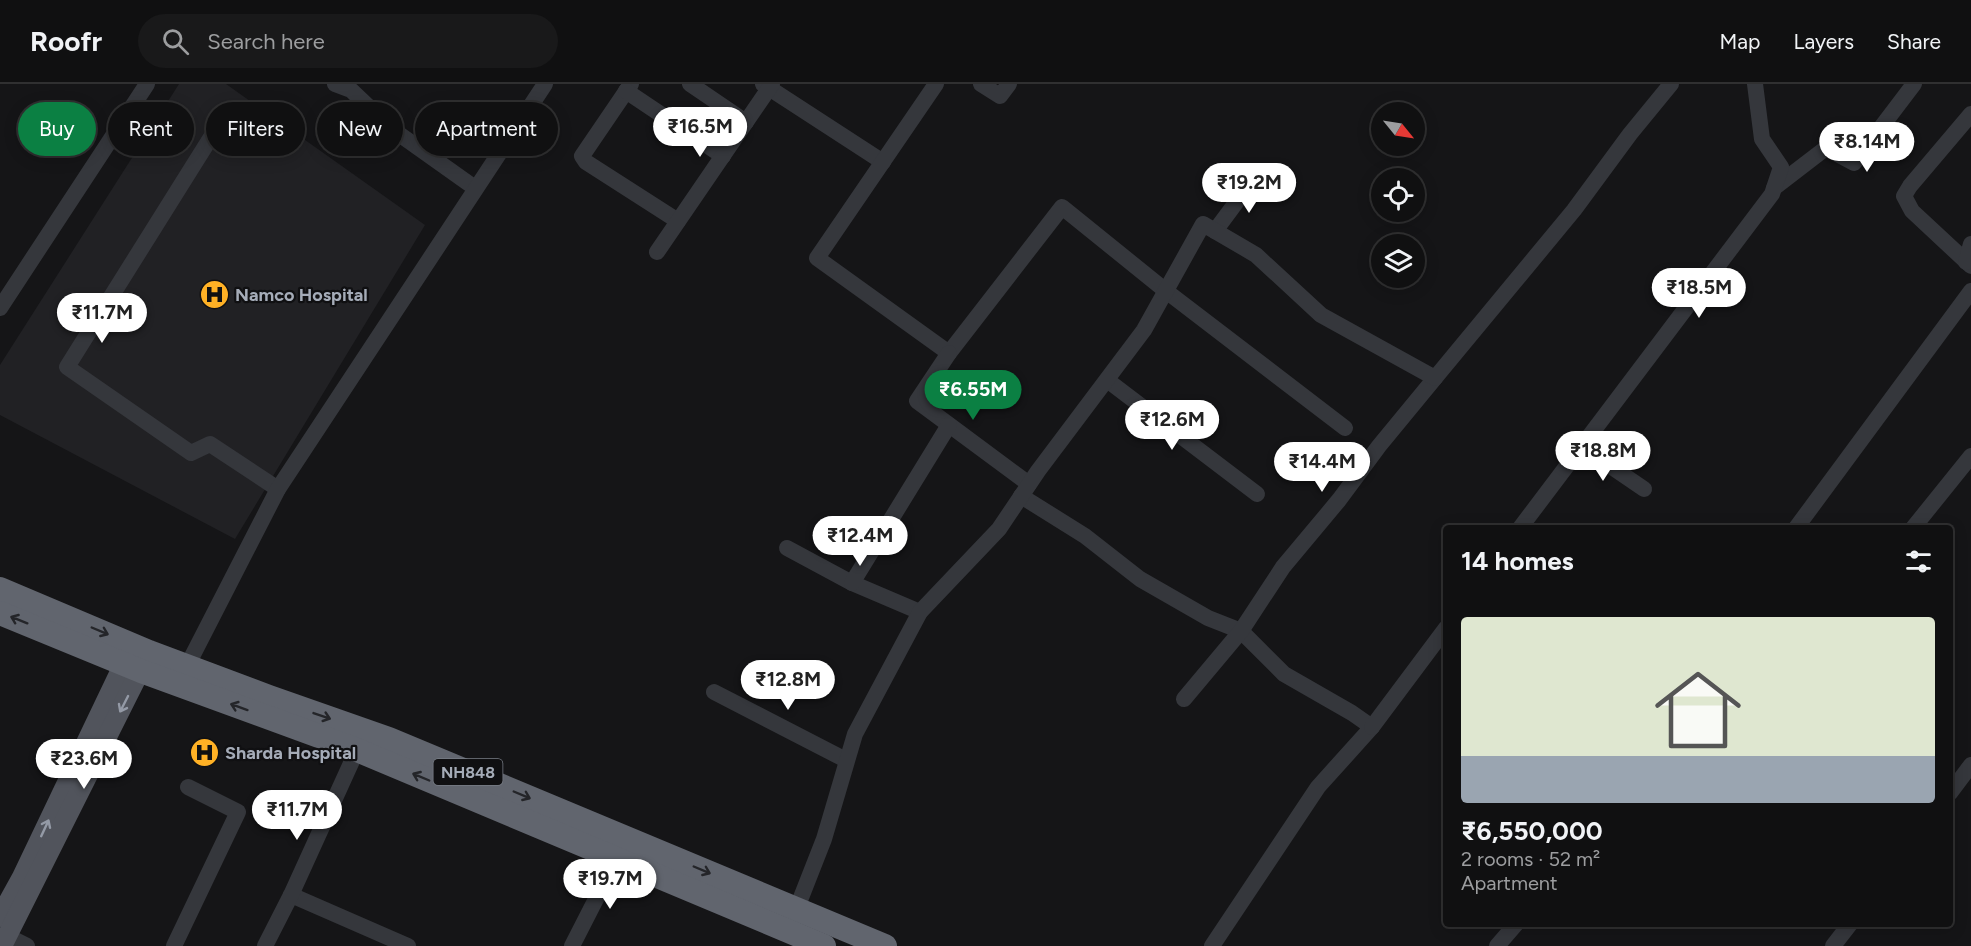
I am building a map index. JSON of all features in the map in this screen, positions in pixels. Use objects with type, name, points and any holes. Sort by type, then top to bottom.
[{"type":"highway","name":"NH848","points":[[0,590],[137,658]]},
{"type":"highway","name":"NH848","points":[[0,613],[137,658],[288,714],[389,739],[792,920],[822,939],[885,946]]},
{"type":"highway","name":"NH848","points":[[288,714],[357,750],[617,858],[792,920]]},
{"type":"main road","points":[[0,917],[137,658]]},
{"type":"main road","points":[[4,941],[137,658]]},
{"type":"street","points":[[0,308],[147,84]]},
{"type":"street","points":[[182,675],[278,489],[545,84]]},
{"type":"street","points":[[690,84],[746,122]]},
{"type":"street","points":[[936,84],[817,258],[949,352]]},
{"type":"street","points":[[981,84],[1000,96],[1009,84]]},
{"type":"street","points":[[1184,699],[1240,631],[1283,567],[1339,500],[1379,446],[1574,210],[1630,134],[1671,84]]},
{"type":"street","points":[[1522,525],[1774,188],[1781,167],[1762,139],[1755,84]]},
{"type":"street","points":[[1774,188],[1826,148],[1854,163],[1914,84]]},
{"type":"street","points":[[657,252],[746,122],[768,85],[883,162]]},
{"type":"street","points":[[347,86],[392,129],[476,188]]},
{"type":"street","points":[[678,221],[586,162],[582,156],[628,88],[723,156]]},
{"type":"street","points":[[1969,264],[1912,211],[1904,196],[1971,114]]},
{"type":"street","points":[[206,145],[67,367],[191,453],[210,444],[278,489]]},
{"type":"street","points":[[1215,231],[1255,177]]},
{"type":"street","points":[[1345,428],[1166,291],[1062,207],[949,352],[917,401],[949,425],[1025,490],[1140,579],[1208,618],[1240,631],[1284,674],[1372,727]]},
{"type":"street","points":[[792,920],[824,839],[855,734],[920,612],[999,529],[1025,490],[1144,330],[1203,224],[1256,255],[1321,315],[1435,378]]},
{"type":"street","points":[[1969,264],[1971,244]]},
{"type":"street","points":[[1798,525],[1971,291]]},
{"type":"street","points":[[1107,380],[1257,494]]},
{"type":"street","points":[[852,583],[949,425]]},
{"type":"street","points":[[1581,446],[1644,489]]},
{"type":"street","points":[[1915,525],[1971,456]]},
{"type":"street","points":[[787,548],[852,583],[920,612]]},
{"type":"street","points":[[1212,946],[1318,787],[1372,727],[1443,632]]},
{"type":"street","points":[[714,693],[846,760]]},
{"type":"street","points":[[265,946],[291,895],[357,750]]},
{"type":"street","points":[[1953,789],[1971,765]]},
{"type":"street","points":[[174,946],[238,812],[188,787]]},
{"type":"street","points":[[572,946],[617,858]]},
{"type":"street","points":[[291,895],[408,946]]},
{"type":"street","points":[[1497,946],[1513,927]]},
{"type":"street","points":[[1833,946],[1848,927]]},
{"type":"street","points":[[4,941],[27,946]]},
{"type":"shaded area","name":"Namco Hospital","points":[[179,84],[226,84],[251,102],[206,102],[206,156],[305,156],[305,140],[317,148],[317,156],[328,156],[425,225],[235,539],[0,415],[0,365],[133,156],[194,156],[194,102],[168,102]]},
{"type":"place","name":"Namco Hospital","points":[[214,295]]},
{"type":"place","name":"Sharda Hospital","points":[[204,753]]}]
